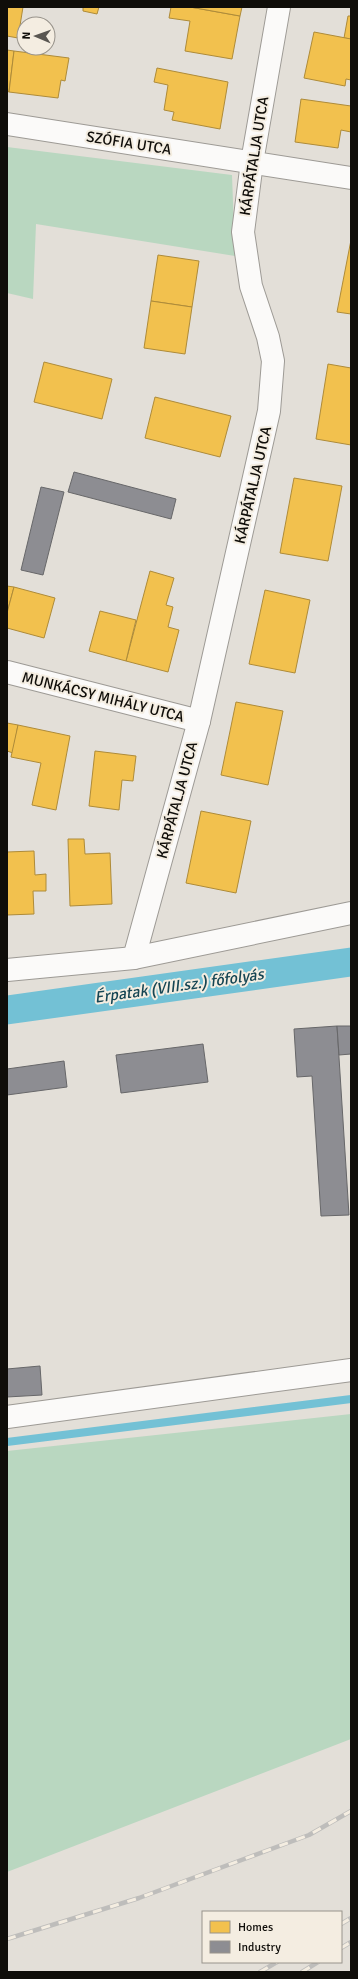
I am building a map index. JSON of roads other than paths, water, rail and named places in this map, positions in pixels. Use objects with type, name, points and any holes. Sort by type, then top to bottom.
[{"type":"street","name":"KÁRPÁTALJA UTCA","points":[[134,958],[199,721],[270,411],[273,361],[268,337],[251,286],[243,232],[252,162],[280,7]]},
{"type":"street","name":"SZÓFIA UTCA","points":[[7,124],[351,178]]},
{"type":"street","name":"MUNKÁCSY MIHÁLY UTCA","points":[[7,672],[199,721]]},
{"type":"street","points":[[7,970],[134,958],[351,913]]},
{"type":"street","points":[[7,1417],[351,1370]]},
{"type":"waterway","name":"Érpatak (VIII.sz.) főfolyás","points":[[7,1010],[351,962]]},
{"type":"waterway","points":[[7,1442],[351,1399]]},
{"type":"railway","points":[[7,1939],[139,1898],[309,1835],[351,1811]]},
{"type":"railway","points":[[342,1923],[351,1918]]},
{"type":"railway","points":[[342,1947],[351,1942]]},
{"type":"railway","points":[[260,1972],[275,1963]]},
{"type":"railway","points":[[302,1972],[316,1963]]}]
